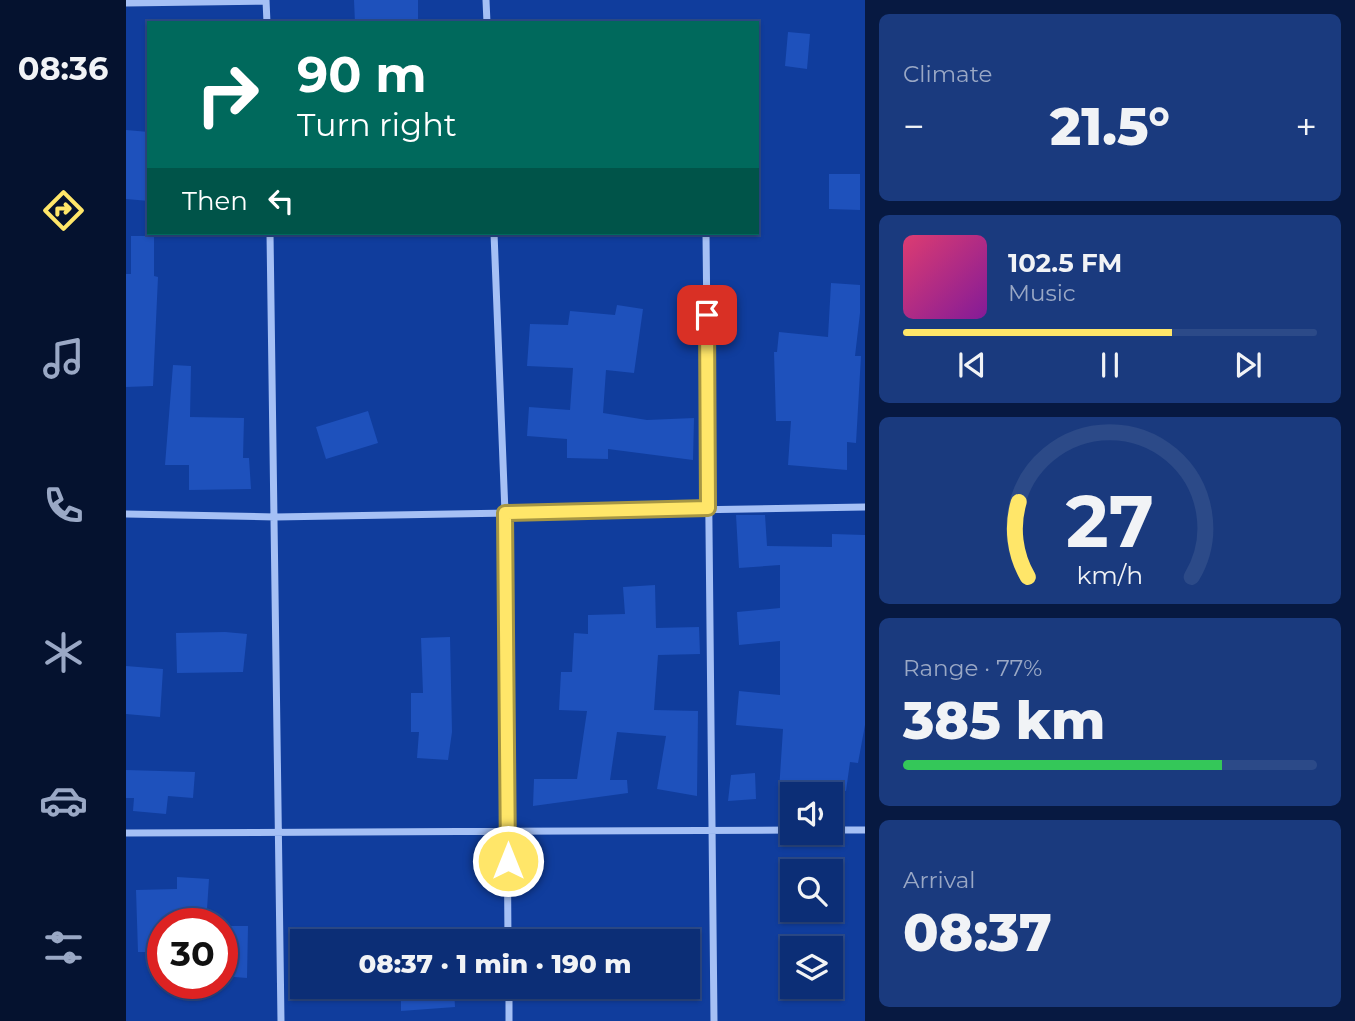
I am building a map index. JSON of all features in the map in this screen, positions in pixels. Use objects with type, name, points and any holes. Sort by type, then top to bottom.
[{"type":"street","points":[[486,0],[487,21]]},
{"type":"street","points":[[126,3],[266,1],[267,21]]},
{"type":"street","points":[[270,235],[281,1021]]},
{"type":"street","points":[[494,235],[505,513],[508,929]]},
{"type":"street","points":[[706,235],[708,508],[715,831],[715,1021]]},
{"type":"street","points":[[126,514],[275,517],[865,507]]},
{"type":"street","points":[[126,834],[507,834],[780,830]]},
{"type":"street","points":[[843,830],[865,830]]},
{"type":"street","points":[[509,999],[509,1021]]},
{"type":"building","points":[[354,0],[418,0],[418,21],[355,21]]},
{"type":"building","points":[[788,32],[810,34],[807,69],[785,66]]},
{"type":"building","points":[[126,130],[147,132],[147,201],[126,199]]},
{"type":"building","points":[[829,174],[860,174],[860,210],[829,209]]},
{"type":"building","points":[[131,236],[154,236],[154,276],[158,277],[153,386],[126,387],[126,274],[131,274]]},
{"type":"building","points":[[831,283],[860,285],[855,356],[861,356],[856,443],[847,442],[847,470],[788,465],[791,421],[776,421],[774,352],[777,352],[779,332],[828,337]]},
{"type":"building","points":[[617,305],[643,309],[634,373],[606,370],[603,413],[647,420],[694,418],[693,460],[608,449],[608,459],[567,458],[567,439],[527,436],[529,407],[570,410],[573,368],[527,366],[530,324],[568,325],[570,311],[615,315]]},
{"type":"building","points":[[173,365],[191,366],[190,417],[244,418],[243,458],[249,458],[251,489],[189,490],[189,465],[165,465]]},
{"type":"building","points":[[368,411],[378,443],[326,459],[316,427]]},
{"type":"building","points":[[736,515],[765,515],[767,546],[832,547],[832,534],[865,535],[865,725],[858,763],[850,762],[846,791],[843,791],[843,782],[780,782],[779,791],[783,729],[736,725],[739,691],[780,695],[780,641],[739,645],[737,612],[780,608],[780,565],[739,568]]},
{"type":"building","points":[[655,585],[656,628],[699,627],[700,654],[658,655],[654,710],[698,711],[697,796],[657,789],[666,736],[617,732],[610,780],[627,780],[628,793],[533,806],[534,779],[577,779],[587,711],[559,710],[561,672],[572,672],[574,633],[588,634],[588,615],[625,614],[623,587]]},
{"type":"building","points":[[176,633],[247,634],[243,672],[177,673]]},
{"type":"building","points":[[450,637],[452,732],[448,760],[417,758],[419,732],[411,732],[411,693],[423,693],[421,638]]},
{"type":"building","points":[[126,666],[163,669],[160,717],[126,714]]},
{"type":"building","points":[[126,770],[195,772],[193,798],[168,796],[166,814],[133,811],[134,798],[126,798]]},
{"type":"building","points":[[755,773],[756,799],[728,801],[731,775]]},
{"type":"building","points":[[177,877],[209,879],[207,908],[147,908],[147,952],[138,952],[136,890],[177,889]]},
{"type":"building","points":[[238,926],[248,926],[247,978],[238,977]]},
{"type":"building","points":[[401,999],[455,999],[455,1007],[401,1011]]},
{"type":"route","points":[[508,861],[505,513],[708,508],[707,315]]}]
